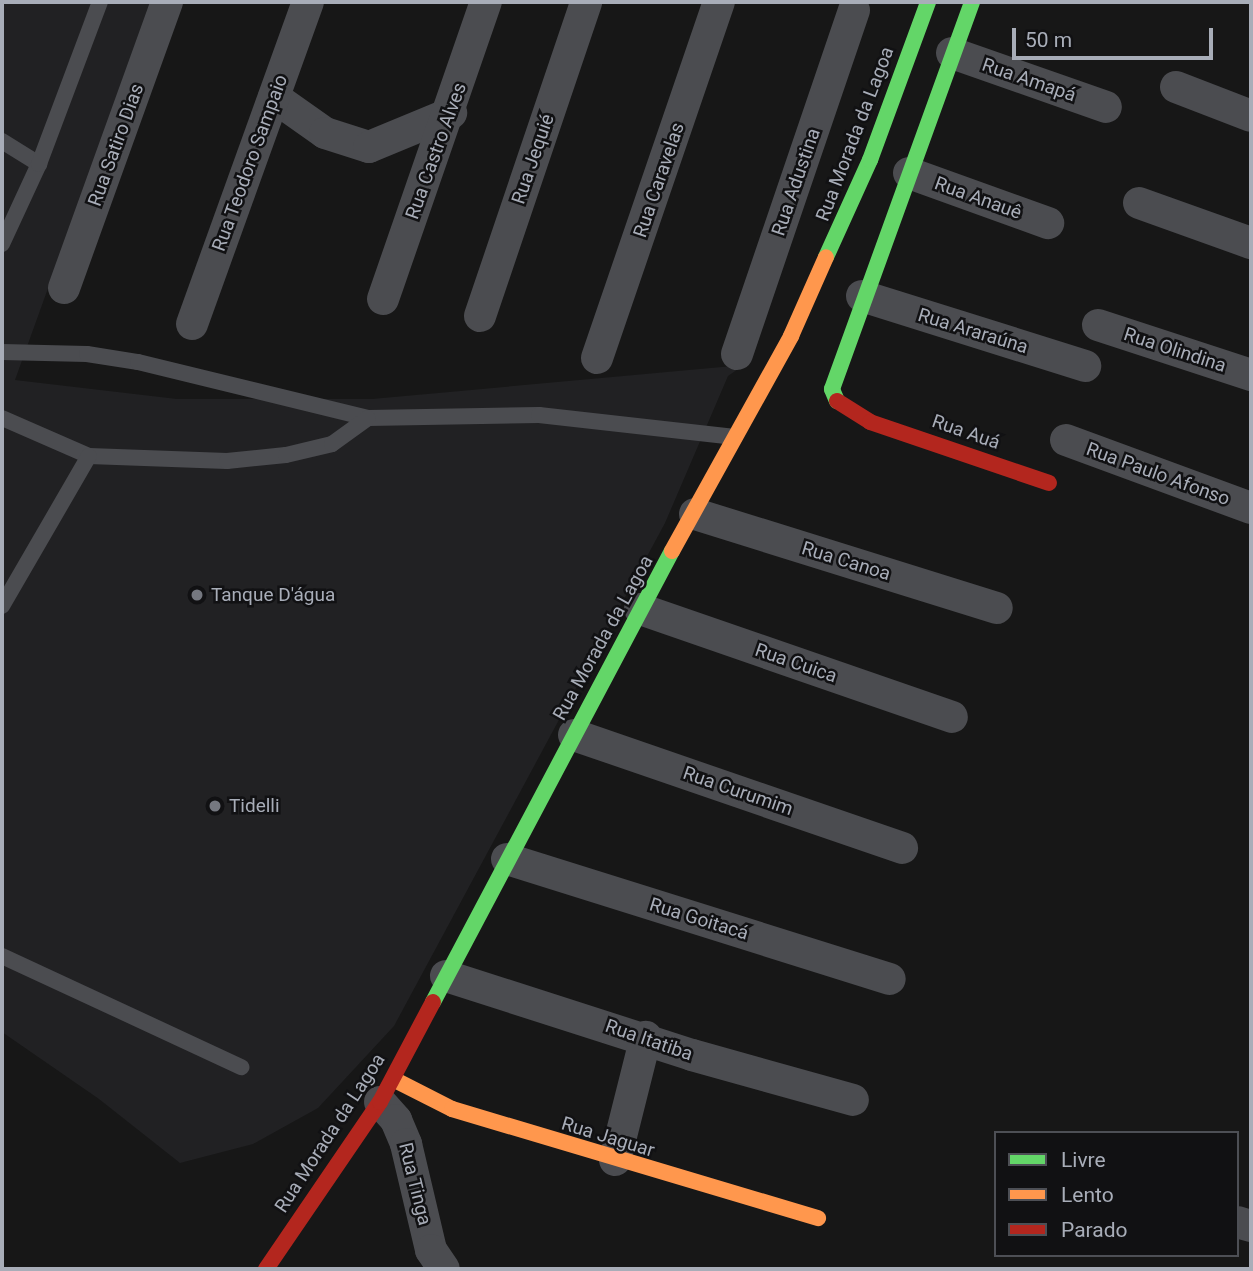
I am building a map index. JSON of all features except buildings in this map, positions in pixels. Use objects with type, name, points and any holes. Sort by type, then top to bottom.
[{"type":"street","name":"Rua Satiro Dias","points":[[64,288],[167,2]]},
{"type":"street","name":"Rua Teodoro Sampaio","points":[[192,324],[308,2]]},
{"type":"street","name":"Rua Castro Alves","points":[[383,299],[451,113],[486,2]]},
{"type":"street","name":"Rua Jequié","points":[[480,316],[586,2]]},
{"type":"street","name":"Rua Caravelas","points":[[597,358],[719,2]]},
{"type":"street","name":"Rua Morada da Lagoa","points":[[266,1269],[386,1090],[640,610],[738,437],[824,268],[870,160],[928,2]]},
{"type":"street","points":[[862,296],[972,2]]},
{"type":"street","name":"Rua Adustina","points":[[737,354],[850,8]]},
{"type":"street","name":"Rua Amapá","points":[[952,53],[1105,107]]},
{"type":"street","points":[[1176,86],[1251,117]]},
{"type":"street","points":[[274,97],[325,133],[369,147],[451,113]]},
{"type":"street","name":"Rua Anauê","points":[[909,173],[1048,223]]},
{"type":"street","points":[[1139,203],[1251,243]]},
{"type":"street","name":"Rua Araraúna","points":[[862,296],[1085,366]]},
{"type":"street","name":"Rua Auá","points":[[862,296],[831,388],[838,403],[870,422],[1049,483]]},
{"type":"street","name":"Rua Olindina","points":[[1098,325],[1251,375]]},
{"type":"street","name":"Rua Paulo Afonso","points":[[1066,440],[1251,508]]},
{"type":"street","name":"Rua Canoa","points":[[695,514],[997,608]]},
{"type":"street","name":"Rua Cuica","points":[[640,610],[952,717]]},
{"type":"street","name":"Rua Curumim","points":[[574,734],[902,848]]},
{"type":"street","name":"Rua Goitacá","points":[[507,859],[890,979]]},
{"type":"street","name":"Rua Itatiba","points":[[446,976],[646,1037],[692,1055],[853,1100]]},
{"type":"street","points":[[615,1160],[646,1037]]},
{"type":"street","name":"Rua Jaguar","points":[[386,1090],[818,1218]]},
{"type":"street","name":"Rua Tinga","points":[[386,1090],[406,1144],[431,1250],[444,1269]]},
{"type":"lane","points":[[2,244],[39,164],[100,2]]},
{"type":"lane","points":[[2,141],[39,164]]},
{"type":"lane","points":[[2,352],[87,354],[138,362],[368,418],[539,415],[738,437]]},
{"type":"lane","points":[[2,418],[89,456],[227,461],[286,455],[332,443],[368,418]]},
{"type":"lane","points":[[2,606],[89,456]]},
{"type":"lane","points":[[2,956],[240,1067]]},
{"type":"shaded area","points":[[2,2],[151,2],[15,380],[177,399],[372,399],[744,365],[728,376],[665,523],[394,1026],[318,1108],[253,1144],[180,1163],[99,1099],[2,1032]]},
{"type":"traffic: fast","points":[[826,257],[870,160],[928,2]]},
{"type":"traffic: fast","points":[[837,401],[832,389],[972,2]]},
{"type":"traffic: fast","points":[[433,1002],[672,551]]},
{"type":"traffic: slow","points":[[672,551],[791,336],[826,257]]},
{"type":"traffic: slow","points":[[393,1079],[452,1109],[818,1218]]},
{"type":"traffic: jam","points":[[837,401],[870,422],[1049,483]]},
{"type":"traffic: jam","points":[[266,1269],[380,1102],[433,1002]]},
{"type":"place","name":"Tanque D'água","points":[[197,595]]},
{"type":"place","name":"Tidelli","points":[[215,806]]}]
